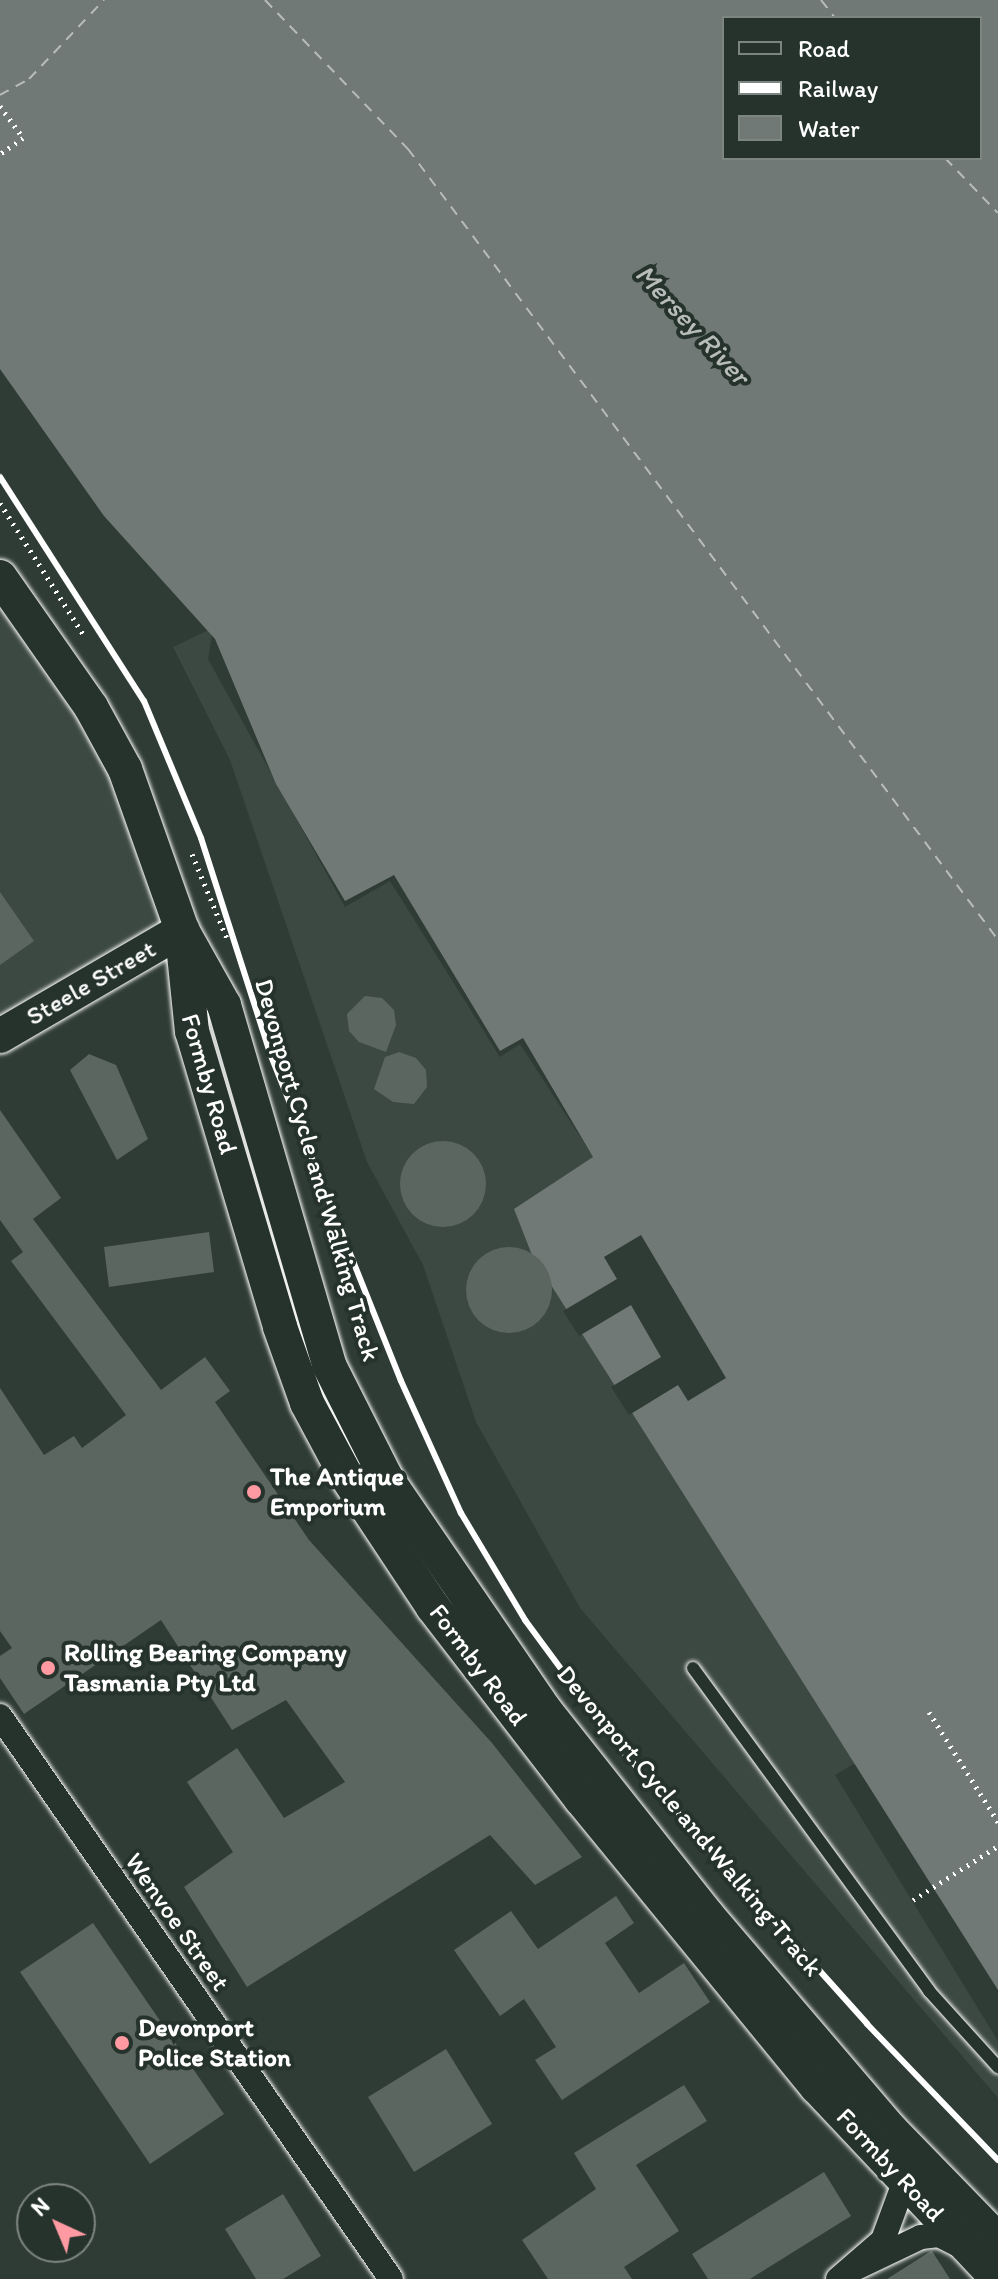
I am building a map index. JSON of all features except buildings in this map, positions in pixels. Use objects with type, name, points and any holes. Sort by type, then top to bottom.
[{"type":"main road","name":"Formby Road","points":[[0,577],[119,756],[182,930],[224,1005],[329,1365],[362,1436],[414,1523],[544,1709],[708,1916],[891,2130],[985,2247],[998,2279]]},
{"type":"main road","name":"Formby Road","points":[[182,930],[192,1031],[295,1375],[339,1464],[433,1607],[581,1799],[817,2087],[904,2183],[985,2247]]},
{"type":"main road","name":"Steele Street","points":[[0,1036],[182,930]]},
{"type":"street","name":"Wenvoe Street","points":[[0,1716],[391,2279]]},
{"type":"street","points":[[845,2274],[883,2240],[904,2183]]},
{"type":"street","points":[[845,2274],[911,2240],[931,2236],[985,2247]]},
{"type":"lane","points":[[693,1668],[929,1991],[998,2067]]},
{"type":"path","points":[[0,106],[23,138],[0,154]]},
{"type":"path","points":[[0,503],[85,637]]},
{"type":"path","points":[[188,846],[230,948]]},
{"type":"path","points":[[929,1712],[998,1822]]},
{"type":"path","points":[[913,1900],[998,1846]]},
{"type":"shaded area","points":[[0,577],[60,661],[182,930],[0,1037]]},
{"type":"shaded area","points":[[213,628],[208,659],[345,907],[390,881],[500,1057],[520,1044],[739,1382],[865,1757],[835,1775],[998,2041],[998,2098],[580,1608],[476,1422],[423,1265],[367,1162],[230,760],[173,647]]},
{"type":"water","name":"Mersey River","points":[[0,0],[998,0],[998,1990],[532,1255],[514,1209],[593,1157],[523,1038],[500,1051],[394,875],[345,901],[276,784],[215,639],[104,516],[0,369]]},
{"type":"pier","points":[[641,1235],[726,1378],[688,1401],[678,1385],[629,1415],[611,1387],[661,1357],[631,1305],[579,1336],[563,1311],[617,1279],[604,1257]]},
{"type":"ferry route","points":[[0,95],[29,79],[104,0]]},
{"type":"ferry route","points":[[265,0],[408,149],[998,940]]},
{"type":"ferry route","points":[[821,0],[833,16]]},
{"type":"ferry route","points":[[947,160],[998,213]]},
{"type":"railway","points":[[0,477],[144,701],[201,838],[271,1056],[401,1381],[461,1513],[525,1620],[618,1746],[867,2024],[998,2160]]},
{"type":"place","name":"The Antique Emporium","points":[[254,1492]]},
{"type":"place","name":"Rolling Bearing Company Tasmania Pty Ltd","points":[[48,1668]]},
{"type":"place","name":"Devonport Police Station","points":[[122,2043]]}]
